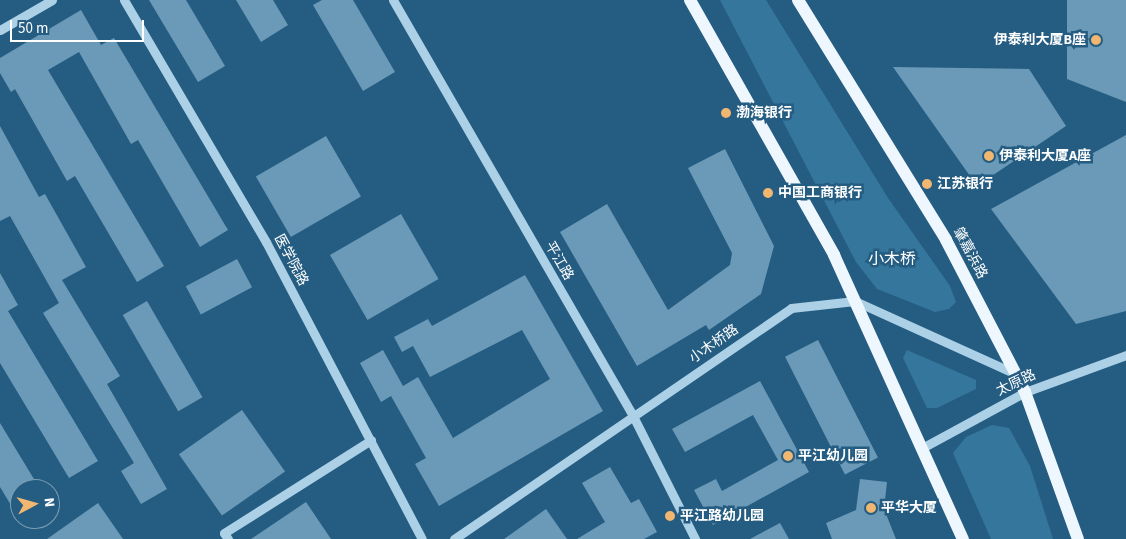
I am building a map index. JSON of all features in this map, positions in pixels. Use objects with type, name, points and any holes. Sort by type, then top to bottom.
[{"type":"main road","points":[[690,0],[825,238],[963,539]]},
{"type":"main road","name":"肇嘉浜路","points":[[798,0],[946,240],[1016,374],[1078,539]]},
{"type":"street","points":[[0,30],[52,0]]},
{"type":"street","name":"医学院路","points":[[124,0],[266,242],[422,539]]},
{"type":"street","name":"平江路","points":[[392,0],[634,416],[695,539]]},
{"type":"street","points":[[855,301],[1016,374]]},
{"type":"street","name":"小木桥路","points":[[454,539],[791,308],[855,301]]},
{"type":"street","name":"太原路","points":[[922,448],[1024,392],[1126,355]]},
{"type":"street","points":[[228,539],[224,533],[370,440]]},
{"type":"shaded area","points":[[720,0],[766,0],[888,198],[950,286],[956,302],[949,309],[935,312],[877,289],[856,262]]},
{"type":"shaded area","points":[[907,350],[976,380],[976,389],[937,408],[927,408],[903,358]]},
{"type":"shaded area","points":[[992,425],[1009,428],[1030,466],[1053,539],[991,539],[953,453],[966,437]]},
{"type":"building","points":[[149,0],[186,0],[225,66],[198,82]]},
{"type":"building","points":[[236,0],[273,0],[288,25],[261,42]]},
{"type":"building","points":[[322,0],[353,0],[395,72],[363,91],[313,5]]},
{"type":"building","name":"伊泰利大厦B座","points":[[1067,0],[1126,0],[1126,102],[1067,79]]},
{"type":"building","points":[[81,10],[101,45],[114,38],[228,230],[200,247],[138,140],[131,144],[79,52],[48,70],[164,266],[137,282],[75,176],[67,181],[15,89],[11,92],[0,73],[0,58]]},
{"type":"building","name":"伊泰利大厦A座","points":[[893,67],[1029,69],[1066,126],[977,186]]},
{"type":"building","points":[[0,126],[39,197],[45,194],[86,267],[62,280],[120,376],[107,384],[167,489],[141,504],[121,471],[134,463],[43,313],[59,303],[10,216],[0,221]]},
{"type":"building","points":[[1126,135],[1126,311],[1076,324],[991,209]]},
{"type":"building","points":[[326,136],[361,197],[291,237],[256,176]]},
{"type":"building","points":[[725,149],[774,246],[761,294],[709,330],[706,325],[637,366],[560,232],[607,204],[668,310],[730,265],[732,253],[688,168]]},
{"type":"building","points":[[401,214],[438,279],[367,320],[330,255]]},
{"type":"building","points":[[237,259],[252,287],[201,314],[186,286]]},
{"type":"building","points":[[0,273],[18,305],[8,311],[98,461],[69,478],[0,363]]},
{"type":"building","points":[[525,275],[603,411],[439,506],[415,464],[426,458],[391,396],[381,402],[360,363],[383,350],[403,386],[418,377],[453,438],[550,379],[522,330],[430,377],[413,346],[402,352],[394,337],[428,319],[432,326]]},
{"type":"building","points":[[147,301],[203,397],[178,411],[123,315]]},
{"type":"building","points":[[818,340],[878,458],[845,474],[785,357]]},
{"type":"building","name":"平江幼儿园","points":[[760,381],[809,472],[713,525],[694,490],[716,479],[722,491],[778,460],[753,415],[685,452],[672,429]]},
{"type":"building","points":[[242,410],[285,471],[222,516],[179,454]]},
{"type":"building","points":[[0,423],[34,479],[10,479],[10,504],[0,487]]},
{"type":"building","points":[[610,467],[631,503],[639,499],[657,532],[644,539],[577,539],[605,522],[582,483]]},
{"type":"building","name":"平华大厦","points":[[860,479],[887,482],[884,509],[896,539],[832,539],[826,523],[856,510]]},
{"type":"building","points":[[306,502],[331,539],[251,539]]},
{"type":"building","points":[[98,503],[123,539],[47,539]]},
{"type":"building","points":[[546,509],[567,539],[504,539]]},
{"type":"building","points":[[780,523],[789,539],[750,539]]},
{"type":"place","name":"伊泰利大厦B座","points":[[1096,40]]},
{"type":"place","name":"渤海银行","points":[[726,113]]},
{"type":"place","name":"伊泰利大厦A座","points":[[989,156]]},
{"type":"place","name":"江苏银行","points":[[927,184]]},
{"type":"place","name":"中国工商银行","points":[[768,193]]},
{"type":"place","name":"平江幼儿园","points":[[788,456]]},
{"type":"place","name":"平华大厦","points":[[871,508]]},
{"type":"place","name":"平江路幼儿园","points":[[670,516]]},
{"type":"district","name":"小木桥","points":[[892,259]]}]
